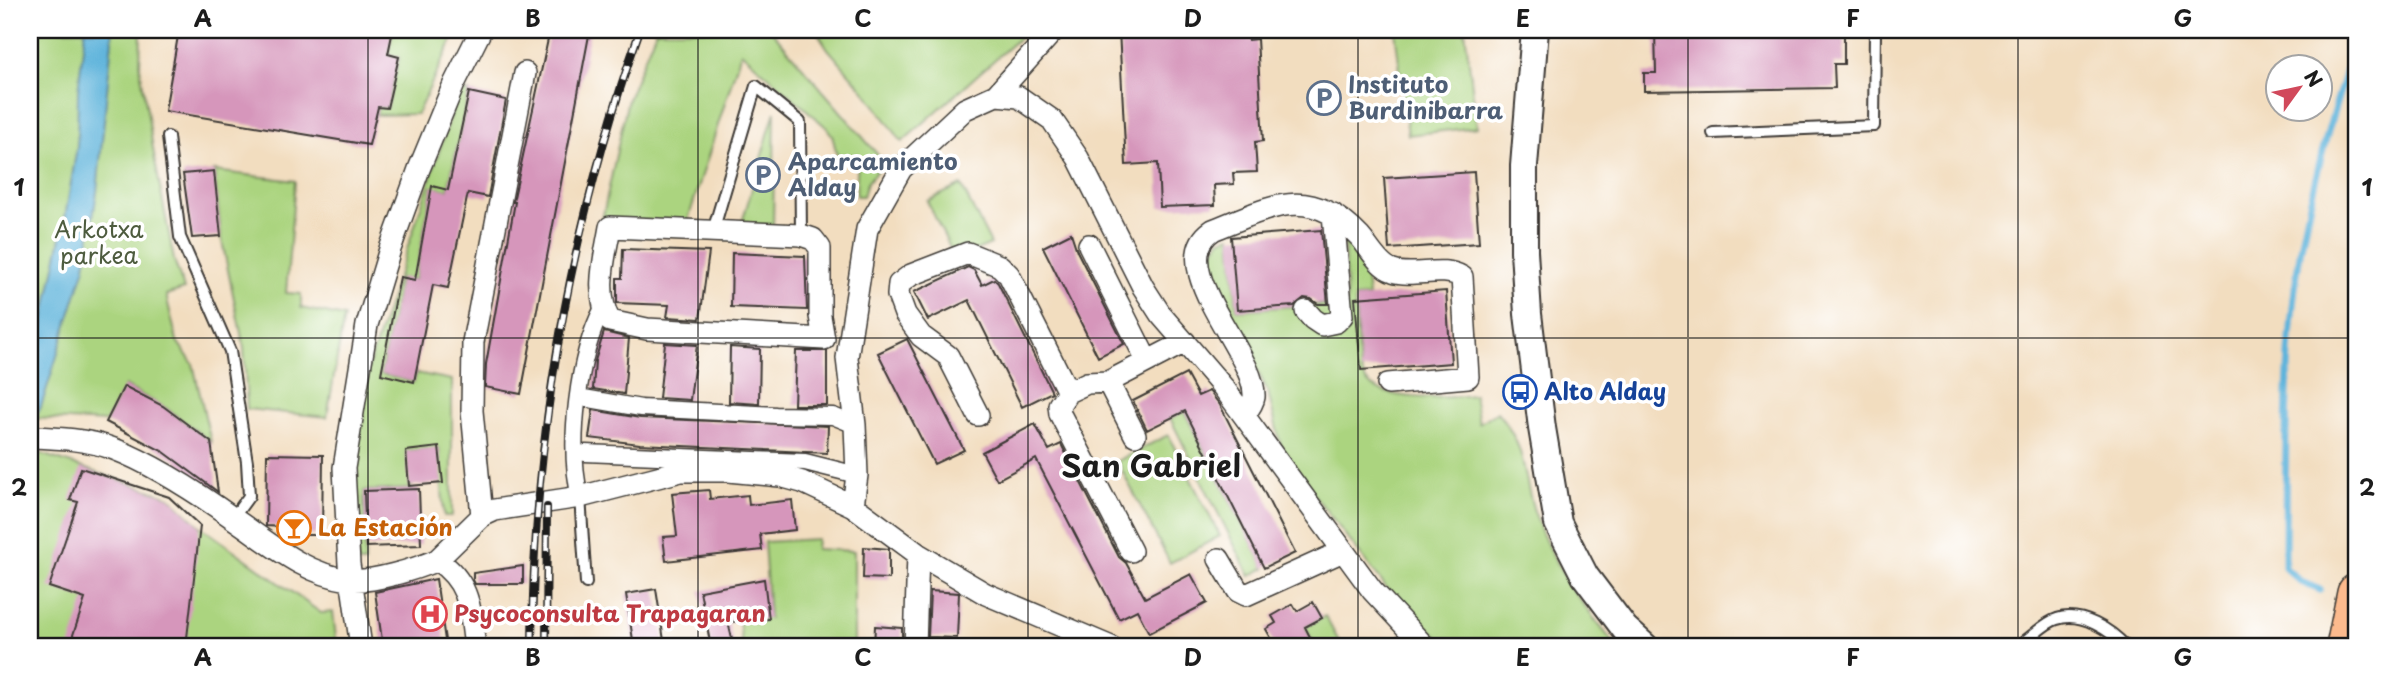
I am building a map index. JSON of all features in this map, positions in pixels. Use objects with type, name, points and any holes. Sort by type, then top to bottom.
[{"type":"highway","points":[[2345,647],[2356,593]]},
{"type":"street","points":[[361,647],[351,581],[344,468],[367,325],[390,249],[419,169],[454,84],[481,30]]},
{"type":"street","points":[[853,506],[857,475],[855,425],[847,358],[867,229],[901,169],[965,109],[996,95],[1054,30]]},
{"type":"street","points":[[1535,30],[1524,166],[1524,264],[1542,429],[1558,523],[1585,576],[1625,629],[1645,647]]},
{"type":"street","points":[[482,516],[472,411],[473,342],[525,73]]},
{"type":"street","points":[[996,95],[1019,97],[1052,120],[1077,158],[1143,287],[1161,315],[1223,387],[1372,590],[1425,647]]},
{"type":"street","points":[[1244,415],[1252,405],[1254,395],[1250,377],[1207,292],[1196,254],[1205,235],[1213,230],[1278,205],[1301,203],[1319,207],[1333,215],[1359,236],[1379,261],[1391,271],[1412,274],[1455,272],[1461,277],[1468,377],[1388,384]]},
{"type":"street","points":[[1306,311],[1322,326],[1336,322],[1342,316],[1333,215]]},
{"type":"street","points":[[824,339],[820,316],[820,248],[813,239],[801,236],[610,227],[603,268],[603,308],[610,321],[647,329],[824,339],[847,358]]},
{"type":"street","points":[[1089,245],[1147,362]]},
{"type":"street","points":[[978,415],[948,356],[921,336],[905,314],[898,295],[899,285],[911,275],[968,253],[1000,266],[1009,275],[1068,392]]},
{"type":"street","points":[[580,497],[573,444],[578,397],[594,324],[603,308]]},
{"type":"street","points":[[1131,551],[1060,414],[1059,405],[1068,392],[1087,383],[1108,382],[1185,342]]},
{"type":"street","points":[[1108,382],[1135,435]]},
{"type":"street","points":[[578,397],[641,408],[833,416],[855,425]]},
{"type":"street","points":[[30,437],[61,438],[112,448],[154,469],[233,518],[297,563],[351,581],[378,577],[430,558],[482,516],[503,508],[580,497],[681,471],[728,471],[780,476],[802,482],[853,506],[918,554],[986,593],[1111,647]]},
{"type":"street","points":[[585,453],[805,462],[857,475]]},
{"type":"street","points":[[1219,559],[1238,591],[1246,595],[1343,551]]},
{"type":"street","points":[[915,647],[918,554]]},
{"type":"street","points":[[430,558],[452,570],[468,600],[475,647]]},
{"type":"lane","points":[[1525,30],[1532,62]]},
{"type":"lane","points":[[1713,133],[1874,126],[1874,30]]},
{"type":"lane","points":[[713,231],[756,86],[800,122],[801,236]]},
{"type":"lane","points":[[168,136],[180,237],[230,351],[247,462],[249,496],[233,518]]},
{"type":"lane","points":[[580,497],[586,583]]},
{"type":"lane","points":[[2025,641],[2057,619],[2083,618],[2103,628],[2126,647]]},
{"type":"green space","name":"Arkotxa parkea","points":[[31,30],[141,30],[140,67],[155,161],[174,260],[184,289],[166,295],[177,341],[193,364],[211,442],[166,408],[125,386],[106,422],[30,418]]},
{"type":"green space","points":[[393,30],[457,30],[417,114],[376,115],[378,107],[387,108],[399,58],[388,54]]},
{"type":"green space","points":[[656,30],[771,30],[884,162],[867,183],[863,196],[856,196],[858,155],[837,155],[832,135],[826,127],[741,52],[687,223],[602,220],[628,99]]},
{"type":"green space","points":[[816,30],[1028,30],[902,142]]},
{"type":"green space","points":[[1395,30],[1465,30],[1477,127],[1408,135]]},
{"type":"green space","points":[[459,91],[469,92],[448,190],[432,187],[415,280],[400,278],[381,374],[414,382],[416,373],[452,380],[452,516],[444,516],[439,448],[406,451],[412,489],[364,491],[365,563],[358,563],[352,467],[365,377]]},
{"type":"green space","points":[[775,111],[773,228],[741,226]]},
{"type":"green space","points":[[214,171],[295,181],[286,293],[301,294],[301,308],[344,317],[327,417],[247,409],[244,348],[221,236]]},
{"type":"green space","points":[[961,185],[991,244],[974,251],[952,252],[927,201]]},
{"type":"green space","points":[[1231,236],[1237,310],[1347,303],[1344,240],[1357,250],[1364,264],[1368,297],[1355,298],[1358,352],[1365,379],[1373,387],[1399,395],[1433,398],[1474,395],[1479,423],[1497,412],[1519,449],[1534,511],[1549,549],[1579,599],[1617,647],[1449,647],[1389,591],[1283,455],[1268,392],[1213,282],[1211,253],[1221,239]]},
{"type":"green space","points":[[1184,411],[1265,568],[1250,576],[1170,418]]},
{"type":"green space","points":[[1168,435],[1220,536],[1170,563],[1117,461]]},
{"type":"green space","points":[[33,451],[169,497],[200,526],[321,613],[333,612],[337,647],[30,647],[30,453]]},
{"type":"green space","points":[[817,539],[816,549],[854,551],[854,647],[735,647],[742,646],[739,621],[769,618],[764,542]]},
{"type":"green space","points":[[1325,616],[1342,647],[1315,647],[1305,627]]},
{"type":"water","points":[[85,30],[113,30],[97,192],[85,267],[41,407],[30,427],[30,363],[42,329],[77,147],[78,91]]},
{"type":"building","points":[[179,30],[393,30],[388,54],[399,57],[387,108],[378,107],[369,145],[165,111]]},
{"type":"building","points":[[550,30],[590,30],[521,394],[485,387],[486,364],[513,202]]},
{"type":"building","points":[[1119,30],[1248,30],[1248,40],[1257,39],[1263,141],[1255,142],[1257,172],[1233,173],[1234,184],[1214,185],[1215,205],[1160,207],[1158,163],[1126,165]]},
{"type":"building","points":[[1655,30],[1844,30],[1844,64],[1834,64],[1835,88],[1644,91],[1644,73],[1656,73]]},
{"type":"building","points":[[469,92],[506,100],[488,197],[468,193],[448,288],[433,285],[414,382],[381,374],[400,277],[415,280],[432,186],[448,190]]},
{"type":"building","points":[[214,171],[221,236],[192,238],[183,174]]},
{"type":"building","points":[[1474,172],[1479,243],[1389,249],[1384,178]]},
{"type":"building","points":[[1321,230],[1328,304],[1318,304],[1304,298],[1294,306],[1237,310],[1231,237]]},
{"type":"building","points":[[1071,233],[1077,251],[1124,344],[1098,357],[1043,247]]},
{"type":"building","points":[[623,249],[709,252],[700,319],[667,317],[669,305],[617,303],[617,278],[622,278]]},
{"type":"building","points":[[732,253],[805,256],[807,310],[731,307]]},
{"type":"building","points":[[968,267],[974,270],[982,285],[994,279],[998,283],[1052,392],[1022,407],[969,300],[928,320],[914,292]]},
{"type":"building","points":[[1446,291],[1451,363],[1361,370],[1355,298]]},
{"type":"building","points":[[604,332],[629,338],[624,394],[593,389],[595,361]]},
{"type":"building","points":[[907,339],[964,450],[934,464],[878,353]]},
{"type":"building","points":[[665,343],[697,345],[690,400],[659,398]]},
{"type":"building","points":[[730,347],[760,349],[759,404],[729,402]]},
{"type":"building","points":[[796,351],[827,351],[827,405],[794,405]]},
{"type":"building","points":[[1186,374],[1198,396],[1209,391],[1220,405],[1295,553],[1264,568],[1185,411],[1147,430],[1133,401]]},
{"type":"building","points":[[124,386],[163,406],[211,442],[218,492],[164,452],[106,422]]},
{"type":"building","points":[[593,410],[640,418],[828,426],[827,453],[640,444],[589,438]]},
{"type":"building","points":[[1035,424],[1049,450],[1061,444],[1119,557],[1126,563],[1145,598],[1191,574],[1207,603],[1149,633],[1137,610],[1119,619],[1036,459],[997,480],[982,452]]},
{"type":"building","points":[[439,447],[443,483],[409,486],[406,451]]},
{"type":"building","points":[[267,454],[323,455],[322,535],[284,535],[284,527],[266,526]]},
{"type":"building","points":[[81,468],[169,497],[200,526],[187,638],[139,647],[69,647],[85,599],[49,587],[78,502],[70,500]]},
{"type":"building","points":[[419,489],[421,545],[366,547],[364,491]]},
{"type":"building","points":[[709,490],[710,499],[748,495],[749,505],[792,500],[795,530],[760,534],[762,550],[666,561],[663,537],[677,536],[672,493]]},
{"type":"building","points":[[864,547],[889,549],[889,579],[863,578]]},
{"type":"building","points":[[523,566],[523,584],[475,584],[473,580],[473,573]]},
{"type":"building","points":[[436,579],[446,647],[383,647],[375,592]]},
{"type":"building","points":[[764,579],[769,619],[728,622],[734,647],[711,647],[700,591]]},
{"type":"building","points":[[656,589],[665,647],[634,647],[626,594]]},
{"type":"building","points":[[930,591],[959,593],[957,638],[928,637]]},
{"type":"building","points":[[1313,602],[1322,618],[1305,627],[1315,647],[1276,647],[1266,629],[1276,623],[1272,616],[1293,604],[1297,611]]},
{"type":"building","points":[[875,626],[902,628],[902,647],[874,647]]},
{"type":"waterway","points":[[2320,590],[2301,582],[2285,567],[2286,413],[2290,336],[2299,260],[2316,176],[2356,39]]},
{"type":"railway","points":[[532,647],[539,490],[560,334],[594,180],[640,30]]},
{"type":"railway","points":[[546,647],[547,507]]},
{"type":"place","name":"Instituto Burdinibarra","points":[[1324,98]]},
{"type":"place","name":"Aparcamiento Alday","points":[[763,175]]},
{"type":"place","name":"Alto Alday","points":[[1520,392]]},
{"type":"place","name":"La Estación","points":[[294,528]]},
{"type":"place","name":"Psycoconsulta Trapagaran","points":[[430,614]]},
{"type":"district","name":"San Gabriel","points":[[1151,467]]}]
